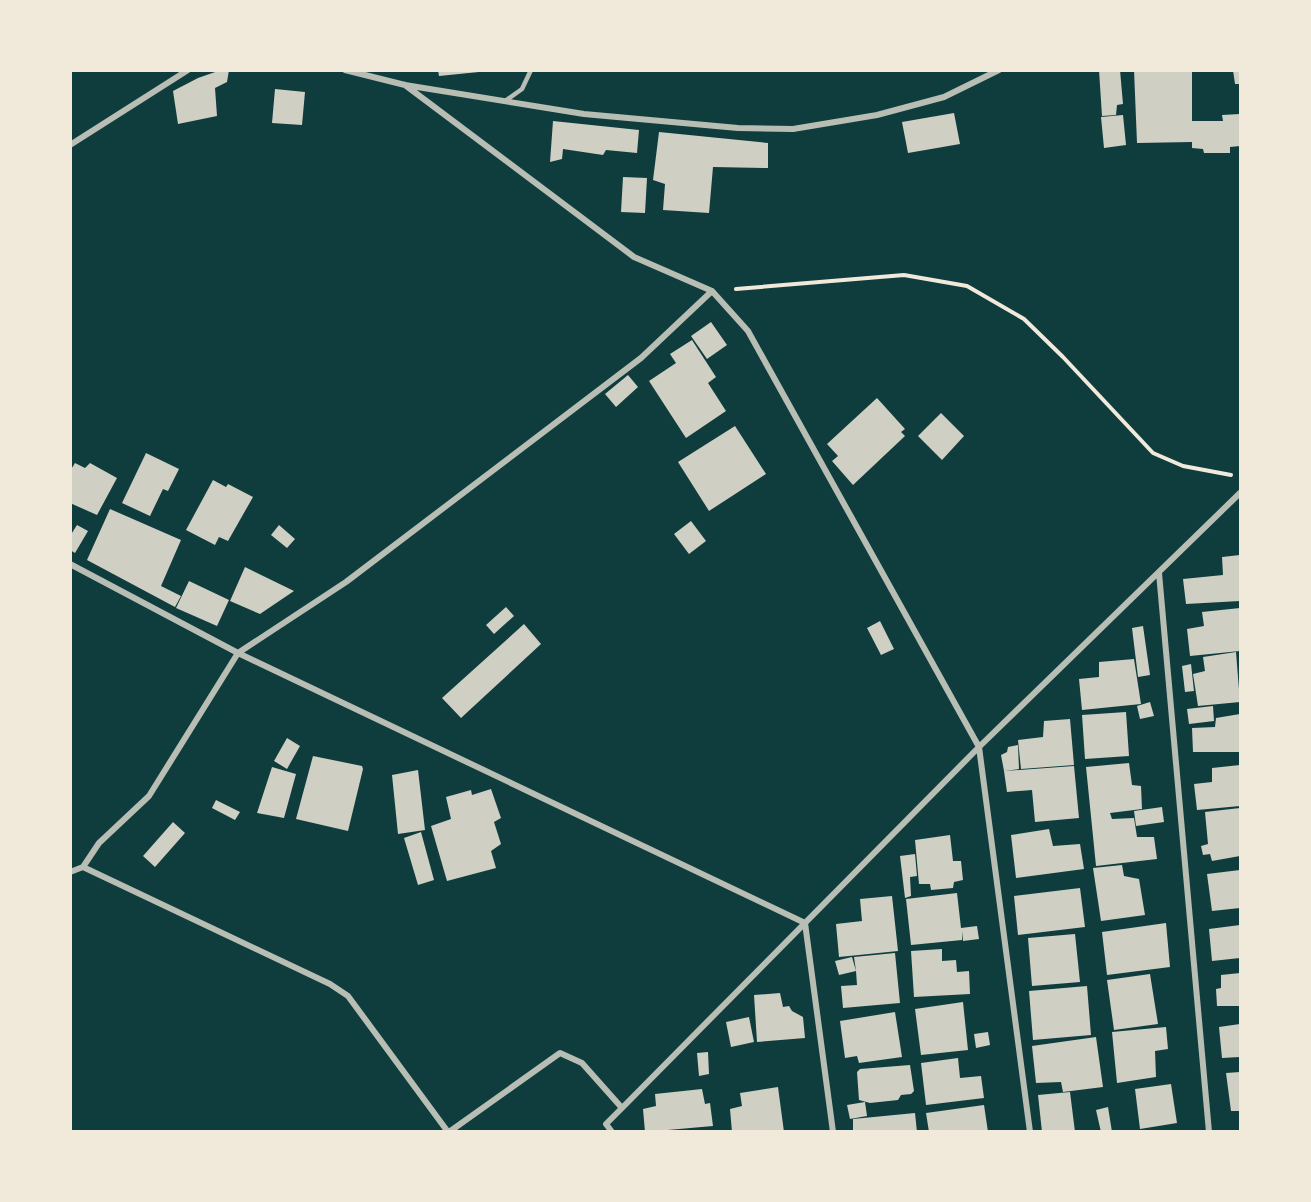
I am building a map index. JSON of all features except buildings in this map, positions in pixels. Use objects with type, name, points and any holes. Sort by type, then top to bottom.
[{"type":"street","points":[[70,145],[188,70]]},
{"type":"street","points":[[345,70],[405,85],[585,114],[670,123],[793,129],[877,115],[944,97],[999,70]]},
{"type":"street","points":[[405,85],[634,257],[712,291],[748,331],[979,747],[1030,1131]]},
{"type":"street","points":[[70,872],[83,867],[99,843],[149,796],[238,653],[346,582],[631,365],[712,291]]},
{"type":"street","points":[[612,1131],[606,1124],[979,747],[1240,493]]},
{"type":"street","points":[[70,564],[238,653],[805,923]]},
{"type":"street","points":[[1159,573],[1209,1131]]},
{"type":"street","points":[[83,867],[330,984],[348,996],[449,1131],[560,1053],[582,1063],[622,1108]]},
{"type":"street","points":[[805,923],[833,1131]]},
{"type":"lane","points":[[505,101],[522,89],[531,70]]},
{"type":"path","points":[[712,291],[903,275],[967,286],[1024,319],[1153,453],[1183,466],[1240,477]]}]
